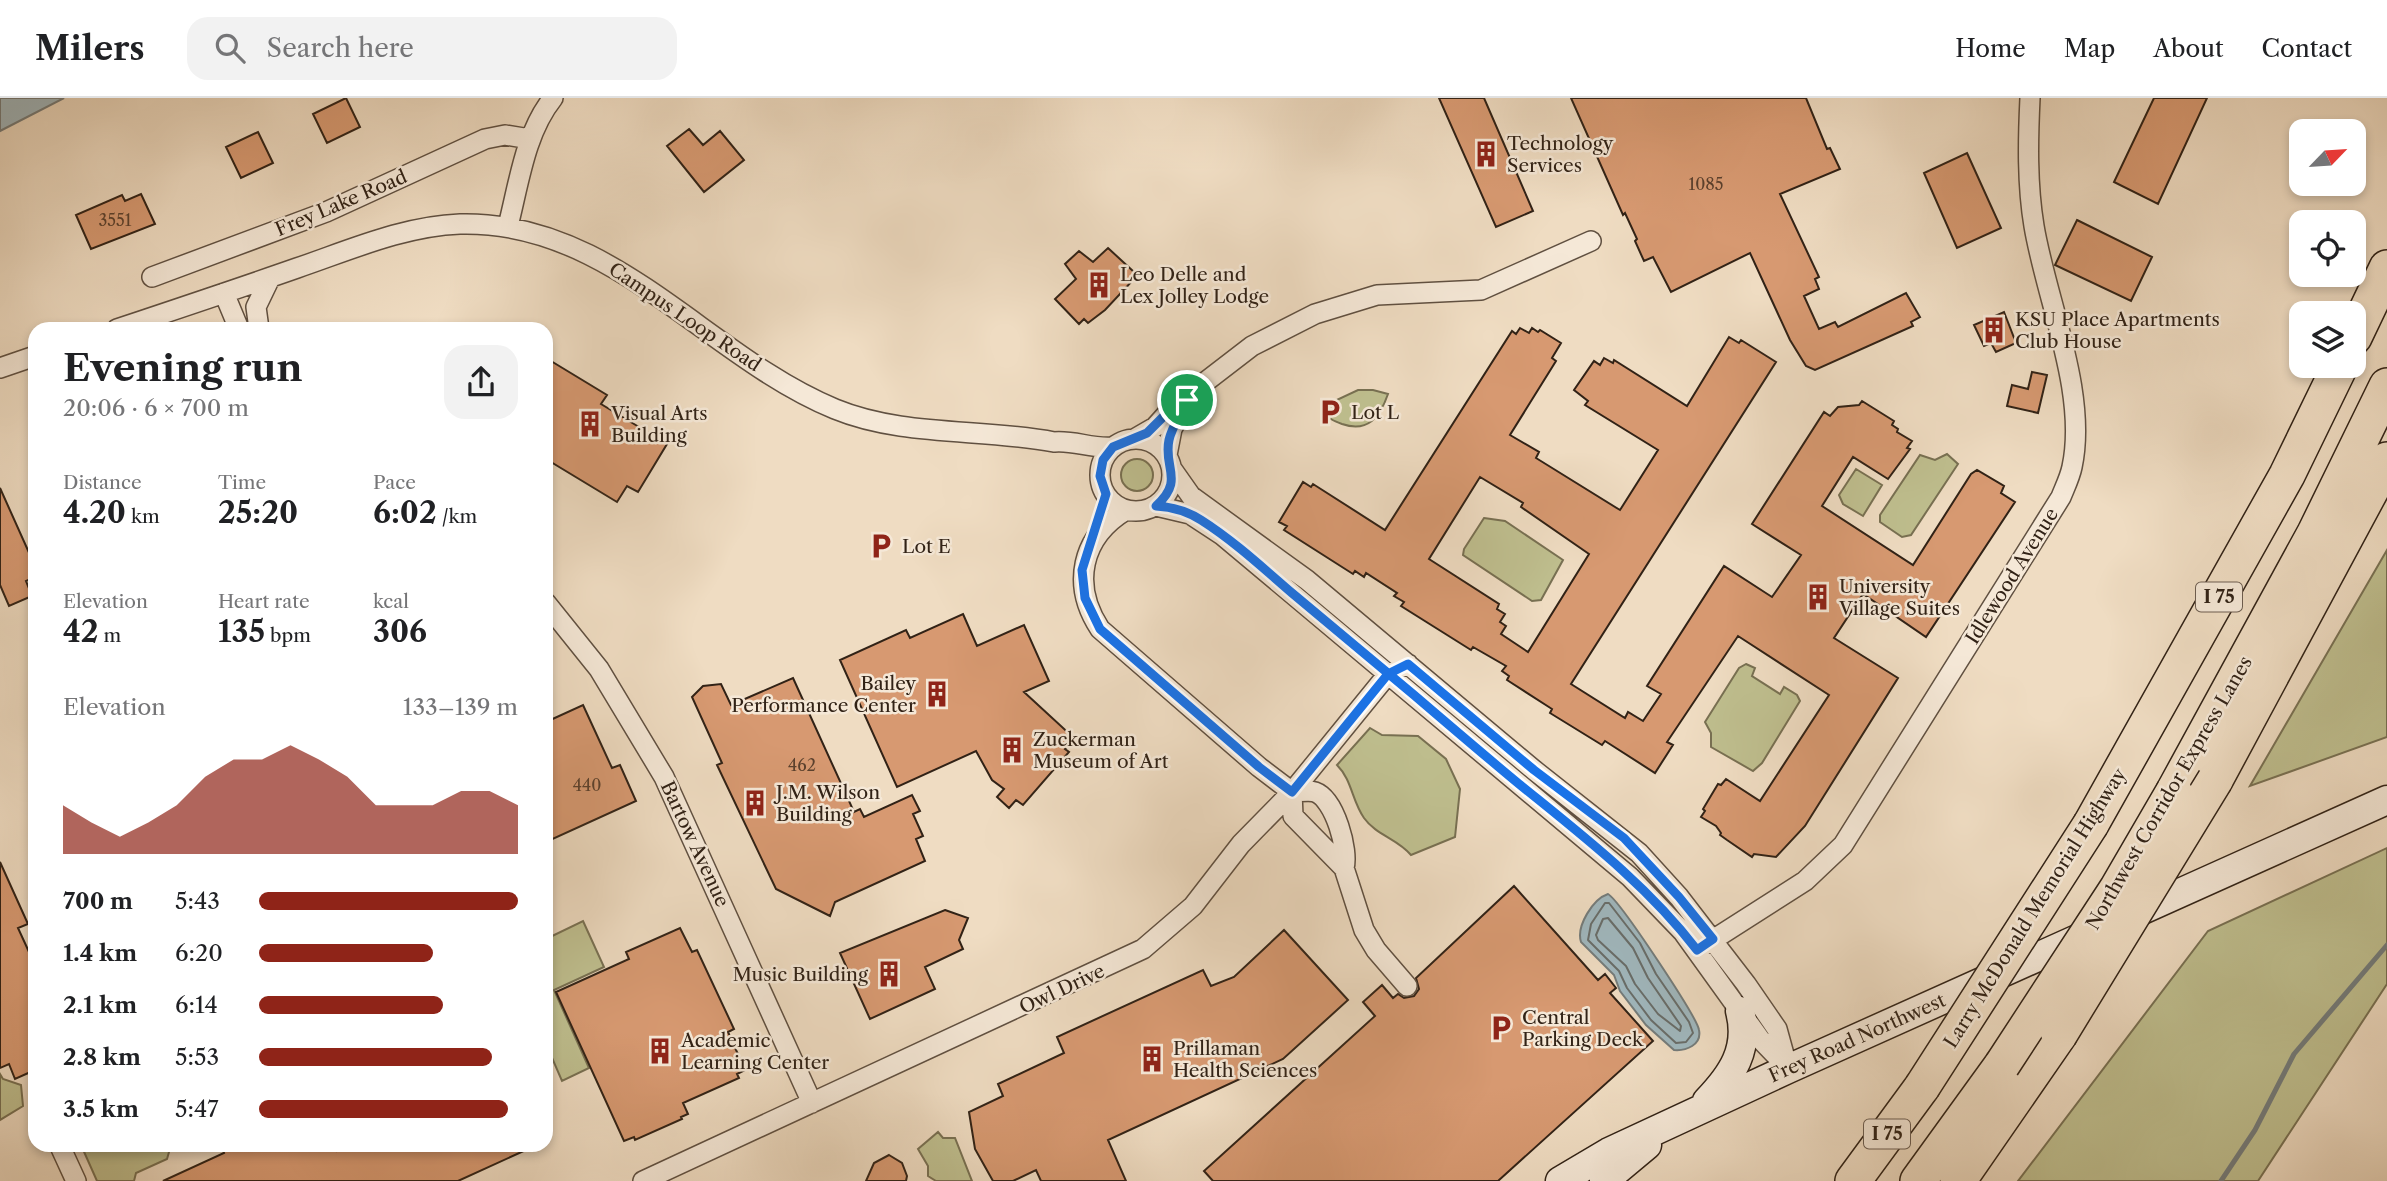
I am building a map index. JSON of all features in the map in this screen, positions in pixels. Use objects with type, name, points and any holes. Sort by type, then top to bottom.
[{"type":"highway","points":[[2366,312],[2387,268]]},
{"type":"highway","name":"Larry McDonald Memorial Highway","points":[[1853,1181],[1922,1087],[2091,824],[2287,475],[2334,378]]},
{"type":"highway","name":"Northwest Corridor Express Lanes","points":[[1918,1181],[2002,1065],[2104,909],[2174,791],[2315,533],[2387,386]]},
{"type":"highway","points":[[1958,1181],[2059,1035],[2215,780],[2387,460]]},
{"type":"main road","name":"Frey Road Northwest","points":[[1560,1181],[1609,1152],[1788,1069],[2387,800]]},
{"type":"main road","points":[[1686,1117],[1737,1063],[1743,1037],[1740,1011]]},
{"type":"main road","name":"Frey Road Northwest","points":[[1604,1181],[1686,1117]]},
{"type":"street","points":[[508,226],[530,139],[544,109],[553,98]]},
{"type":"street","name":"Idlewood Avenue","points":[[1705,944],[1805,881],[1843,845],[2061,497],[2072,467],[2074,410],[2067,366],[2034,225],[2028,181],[2030,98]]},
{"type":"street","name":"Frey Lake Road","points":[[152,277],[326,212],[485,139],[505,135],[530,139]]},
{"type":"street","name":"Campus Loop Road","points":[[138,322],[399,233],[461,224],[508,226],[568,246],[611,266],[797,390],[851,415],[884,423],[1054,443],[1068,440],[1093,447],[1113,447]]},
{"type":"street","points":[[1344,868],[1348,856],[1344,840],[1334,816],[1316,792],[1292,792],[1259,767],[1100,629],[1089,610],[1082,579],[1103,485],[1103,460],[1113,447],[1155,427],[1174,406],[1187,400],[1252,346],[1331,308],[1386,294],[1481,290],[1591,241]]},
{"type":"street","points":[[258,322],[256,307],[270,278]]},
{"type":"street","points":[[223,293],[236,322]]},
{"type":"street","points":[[0,368],[28,358]]},
{"type":"street","points":[[1093,538],[1126,510],[1147,510],[1156,506],[1170,489],[1172,429],[1187,400]]},
{"type":"street","points":[[1136,438],[1154,443],[1170,462],[1191,496],[1307,580],[1534,770],[1624,838],[1679,897],[1740,1011],[1760,1039],[1788,1069]]},
{"type":"street","name":"Campus Loop Road","points":[[1054,443],[1087,461],[1103,485]]},
{"type":"street","points":[[1103,485],[1126,510]]},
{"type":"street","points":[[1156,506],[1190,514],[1222,535],[1604,853],[1705,944],[1777,1029],[1788,1069]]},
{"type":"street","name":"Bartow Avenue","points":[[553,612],[599,669],[664,777],[813,1103]]},
{"type":"street","points":[[1388,674],[1408,664]]},
{"type":"street","name":"Owl Drive","points":[[643,1181],[1143,949],[1193,906],[1241,844],[1292,792],[1388,674]]},
{"type":"street","points":[[1292,792],[1293,816],[1344,868],[1364,930],[1376,950],[1407,986]]},
{"type":"street","points":[[63,1152],[76,1181]]},
{"type":"green space","points":[[1358,390],[1388,394],[1377,416],[1366,425],[1342,424],[1323,411],[1326,405]]},
{"type":"green space","points":[[1947,454],[1958,464],[1911,535],[1902,537],[1880,522],[1880,515],[1920,455],[1935,460]]},
{"type":"green space","points":[[1137,459],[1148,464],[1153,475],[1148,486],[1137,491],[1126,486],[1121,475],[1126,464]]},
{"type":"green space","points":[[1856,469],[1882,485],[1863,516],[1843,504],[1839,495]]},
{"type":"green space","points":[[1484,518],[1505,521],[1563,560],[1541,600],[1532,601],[1463,555]]},
{"type":"green space","points":[[2387,550],[2387,737],[2250,786]]},
{"type":"green space","points":[[1746,664],[1755,668],[1752,676],[1780,694],[1784,687],[1797,695],[1800,701],[1762,763],[1753,771],[1711,747],[1711,733],[1705,722],[1739,668]]},
{"type":"green space","points":[[1370,728],[1382,735],[1418,736],[1446,759],[1460,789],[1455,837],[1411,855],[1364,818],[1346,777],[1337,765]]},
{"type":"green space","points":[[2387,848],[2387,984],[2258,1181],[2018,1181],[2208,931]]},
{"type":"green space","points":[[583,921],[604,967],[554,990],[589,1068],[562,1081],[553,1060],[553,936]]},
{"type":"green space","points":[[0,1074],[3,1079],[21,1085],[23,1106],[0,1120]]},
{"type":"green space","points":[[938,1132],[943,1138],[955,1138],[972,1181],[936,1181],[928,1176],[928,1166],[918,1149]]},
{"type":"green space","points":[[84,1152],[169,1152],[167,1159],[136,1173],[134,1181],[97,1181]]},
{"type":"water","points":[[0,98],[64,98],[0,131]]},
{"type":"water","points":[[1608,894],[1642,937],[1695,1021],[1699,1035],[1692,1046],[1674,1050],[1646,1025],[1620,991],[1614,975],[1581,942],[1583,921],[1597,901]]},
{"type":"building","points":[[346,98],[360,127],[327,143],[313,114]]},
{"type":"building","name":"Technology Services","points":[[1439,98],[1484,98],[1533,211],[1496,227]]},
{"type":"building","points":[[1571,98],[1806,98],[1827,149],[1830,148],[1840,169],[1780,194],[1819,277],[1815,279],[1819,289],[1804,296],[1819,329],[1835,322],[1838,327],[1906,293],[1920,317],[1911,322],[1913,326],[1815,370],[1806,366],[1790,340],[1750,253],[1671,292],[1653,257],[1644,261],[1635,241],[1637,239],[1625,213],[1623,215]]},
{"type":"building","points":[[2154,98],[2207,98],[2158,204],[2114,182]]},
{"type":"building","points":[[689,129],[703,145],[720,131],[744,160],[704,192],[667,146]]},
{"type":"building","points":[[258,132],[273,163],[241,178],[226,147]]},
{"type":"building","points":[[1967,153],[2001,228],[1957,248],[1924,173]]},
{"type":"building","points":[[141,194],[155,224],[91,249],[76,215],[122,195],[125,201]]},
{"type":"building","points":[[2077,220],[2152,257],[2131,301],[2055,265]]},
{"type":"building","name":"Leo Delle and Lex Jolley Lodge","points":[[1108,248],[1134,272],[1135,278],[1105,310],[1088,323],[1084,319],[1079,324],[1055,299],[1076,279],[1065,264],[1079,251],[1093,262]]},
{"type":"building","name":"KSU Place Apartments Club House","points":[[2004,312],[2016,343],[1996,352],[1991,343],[1984,346],[1974,325]]},
{"type":"building","points":[[1520,328],[1529,333],[1532,328],[1561,343],[1552,358],[1556,361],[1510,435],[1539,452],[1536,458],[1620,510],[1658,450],[1585,405],[1588,401],[1574,390],[1594,361],[1600,365],[1604,358],[1613,363],[1614,360],[1687,406],[1729,337],[1739,343],[1741,340],[1776,362],[1571,684],[1625,718],[1628,712],[1643,721],[1661,694],[1647,686],[1724,566],[1772,597],[1801,555],[1752,524],[1824,412],[1830,416],[1838,407],[1859,405],[1862,401],[1894,421],[1892,425],[1898,429],[1897,432],[1912,441],[1907,448],[1910,449],[1888,479],[1853,457],[1822,506],[1913,565],[1971,474],[1977,470],[2004,486],[2001,493],[2015,502],[1926,637],[1863,594],[1834,638],[1898,678],[1805,826],[1776,857],[1754,854],[1752,857],[1720,835],[1716,826],[1701,817],[1705,811],[1703,809],[1718,784],[1721,785],[1726,779],[1760,801],[1829,695],[1738,636],[1667,742],[1673,745],[1655,773],[1605,741],[1602,745],[1550,713],[1552,709],[1507,680],[1509,676],[1502,671],[1506,666],[1473,647],[1471,650],[1401,606],[1404,602],[1394,596],[1397,593],[1366,573],[1364,577],[1355,571],[1353,574],[1284,530],[1287,526],[1279,522],[1303,482],[1311,487],[1313,484],[1385,530],[1512,331],[1516,334]],"holes":[[[1480,477],[1523,503],[1521,507],[1589,554],[1528,652],[1501,634],[1506,626],[1500,622],[1505,614],[1497,609],[1499,604],[1429,559]]]},
{"type":"building","name":"Visual Arts Building","points":[[553,362],[607,395],[601,404],[667,444],[638,492],[627,486],[617,502],[553,463]]},
{"type":"building","points":[[2032,372],[2047,375],[2038,413],[2007,406],[2012,385],[2028,389]]},
{"type":"building","points":[[0,488],[28,550],[28,598],[9,606],[0,585]]},
{"type":"building","name":"Bailey Performance Center","points":[[963,614],[977,646],[1024,625],[1049,681],[1024,692],[1074,738],[1065,749],[1069,752],[1023,805],[1016,800],[1009,808],[997,797],[1004,789],[992,780],[976,751],[897,787],[840,660],[906,630],[910,638]]},
{"type":"building","name":"J.M. Wilson Building","points":[[793,678],[854,812],[860,809],[864,817],[912,795],[920,811],[913,814],[923,836],[916,839],[925,861],[835,902],[830,916],[776,889],[717,765],[722,763],[692,697],[703,686],[721,684],[731,705]]},
{"type":"building","points":[[583,705],[612,768],[620,765],[636,801],[553,839],[553,719]]},
{"type":"building","points":[[0,862],[28,924],[18,928],[28,950],[28,1073],[15,1079],[9,1064],[0,1068]]},
{"type":"building","name":"Central Parking Deck","points":[[1514,886],[1598,980],[1605,974],[1616,988],[1610,993],[1653,1041],[1498,1181],[1213,1181],[1204,1171],[1375,1016],[1363,1002],[1382,985],[1393,998],[1398,994],[1404,998],[1414,996],[1419,989],[1416,978]]},
{"type":"building","name":"Music Building","points":[[945,910],[968,918],[959,940],[963,949],[925,967],[935,989],[870,1019],[840,953]]},
{"type":"building","name":"Academic Learning Center","points":[[680,928],[692,952],[697,950],[734,1029],[728,1032],[745,1070],[737,1074],[739,1078],[683,1103],[688,1114],[681,1117],[682,1119],[635,1140],[634,1137],[624,1141],[556,992],[629,959],[626,952]]},
{"type":"building","name":"Prillaman Health Sciences","points":[[1284,930],[1348,1000],[1283,1059],[1108,1140],[1126,1181],[1041,1181],[1036,1170],[1013,1181],[993,1181],[975,1149],[969,1112],[1003,1096],[998,1084],[1064,1053],[1057,1037],[1203,970],[1211,986],[1234,977]]},
{"type":"building","points":[[521,1152],[458,1181],[163,1181],[224,1153]]},
{"type":"building","points":[[889,1155],[902,1163],[906,1181],[866,1181],[874,1163]]},
{"type":"waterway","points":[[2221,1181],[2255,1130],[2294,1054],[2387,945]]},
{"type":"place","name":"Technology Services","points":[[1486,154]]},
{"type":"place","name":"Leo Delle and Lex Jolley Lodge","points":[[1099,285]]},
{"type":"place","name":"KSU Place Apartments Club House","points":[[1994,330]]},
{"type":"place","name":"Lot L","points":[[1330,412]]},
{"type":"place","name":"Visual Arts Building","points":[[590,424]]},
{"type":"place","name":"Lot E","points":[[881,546]]},
{"type":"place","name":"University Village Suites","points":[[1818,597]]},
{"type":"place","name":"Bailey Performance Center","points":[[937,694]]},
{"type":"place","name":"Zuckerman Museum of Art","points":[[1012,750]]},
{"type":"place","name":"J.M. Wilson Building","points":[[755,803]]},
{"type":"place","name":"Music Building","points":[[889,974]]},
{"type":"place","name":"Central Parking Deck","points":[[1501,1028]]},
{"type":"place","name":"Academic Learning Center","points":[[660,1051]]},
{"type":"place","name":"Prillaman Health Sciences","points":[[1152,1059]]},
{"type":"route","points":[[1187,400],[1172,429],[1168,444],[1167,455],[1173,470],[1170,489],[1156,506],[1178,509],[1200,519],[1265,569],[1338,632],[1388,674],[1435,713],[1518,783],[1604,853],[1657,903],[1697,950],[1713,939],[1679,897],[1624,838],[1534,770],[1408,664],[1388,674],[1292,792],[1259,767],[1100,629],[1085,598],[1082,570],[1106,494],[1100,476],[1103,460],[1120,442],[1147,433],[1174,406],[1187,400]]}]
